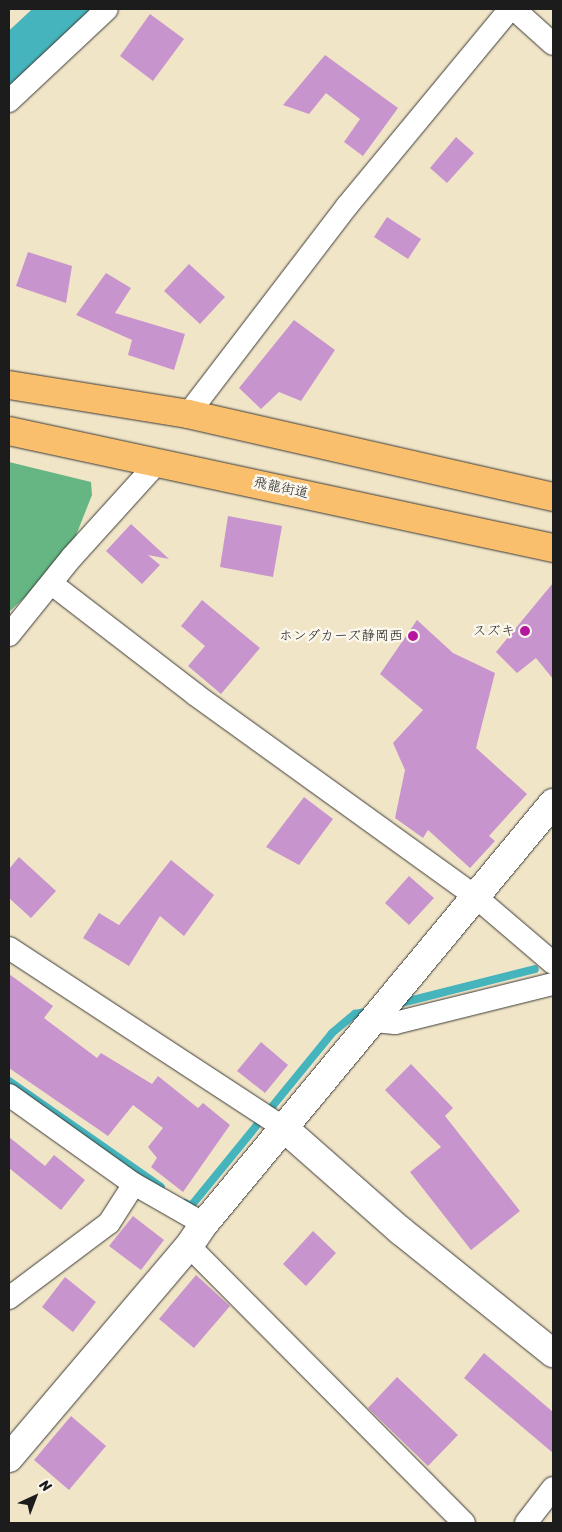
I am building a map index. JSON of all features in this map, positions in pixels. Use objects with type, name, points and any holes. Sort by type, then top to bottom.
[{"type":"highway","points":[[9,385],[188,414],[553,497]]},
{"type":"highway","name":"飛龍街道","points":[[9,430],[159,461],[553,548]]},
{"type":"street","points":[[9,101],[107,9]]},
{"type":"street","points":[[188,414],[347,206],[510,9]]},
{"type":"street","points":[[514,9],[553,44]]},
{"type":"street","points":[[9,635],[72,557],[159,461]]},
{"type":"street","points":[[52,584],[196,695],[477,898],[553,963]]},
{"type":"street","points":[[9,1458],[375,1021],[553,803]]},
{"type":"street","points":[[9,948],[284,1128],[402,1231],[553,1353]]},
{"type":"street","points":[[375,1021],[395,1023],[553,984]]},
{"type":"street","points":[[9,1094],[134,1184],[196,1235],[464,1523]]},
{"type":"street","points":[[9,1298],[109,1223],[134,1184]]},
{"type":"street","points":[[526,1523],[553,1488]]},
{"type":"green space","points":[[9,462],[91,482],[92,495],[67,558],[9,612]]},
{"type":"building","points":[[150,14],[184,39],[153,81],[120,56]]},
{"type":"building","points":[[325,55],[398,108],[363,156],[344,142],[360,119],[326,93],[309,114],[283,105]]},
{"type":"building","points":[[456,137],[474,153],[447,183],[430,168]]},
{"type":"building","points":[[387,217],[421,239],[408,259],[374,237]]},
{"type":"building","points":[[28,252],[72,266],[66,303],[16,286]]},
{"type":"building","points":[[189,264],[225,297],[200,324],[164,291]]},
{"type":"building","points":[[106,273],[131,288],[115,313],[185,334],[174,370],[128,355],[132,340],[76,315]]},
{"type":"building","points":[[294,320],[335,350],[301,401],[279,392],[261,409],[239,388]]},
{"type":"building","points":[[228,516],[282,526],[273,577],[220,567]]},
{"type":"building","points":[[131,524],[169,559],[148,555],[160,565],[142,584],[106,551]]},
{"type":"building","points":[[553,583],[553,679],[536,658],[517,673],[496,652]]},
{"type":"building","points":[[202,600],[260,648],[221,694],[188,666],[205,646],[181,626]]},
{"type":"building","points":[[417,620],[453,653],[495,673],[476,748],[527,794],[489,836],[495,841],[470,868],[428,830],[423,838],[395,818],[405,770],[393,743],[423,710],[380,674]]},
{"type":"building","points":[[304,797],[333,819],[299,865],[266,847]]},
{"type":"building","points":[[19,857],[56,891],[31,918],[9,898],[9,869]]},
{"type":"building","points":[[171,860],[214,895],[184,936],[160,916],[129,966],[83,938],[99,913],[119,925]]},
{"type":"building","points":[[409,876],[434,898],[409,925],[385,903]]},
{"type":"building","points":[[9,974],[53,1006],[44,1018],[97,1058],[101,1053],[152,1084],[158,1076],[198,1108],[203,1103],[230,1125],[183,1192],[151,1167],[157,1158],[148,1147],[163,1128],[133,1105],[108,1136],[9,1068]]},
{"type":"building","points":[[261,1042],[288,1065],[265,1093],[237,1071]]},
{"type":"building","points":[[411,1064],[453,1108],[445,1116],[520,1211],[471,1250],[410,1172],[441,1147],[385,1090]]},
{"type":"building","points":[[9,1137],[45,1166],[54,1155],[85,1180],[61,1210],[9,1168]]},
{"type":"building","points":[[133,1216],[164,1240],[141,1270],[109,1246]]},
{"type":"building","points":[[313,1231],[336,1253],[306,1286],[283,1264]]},
{"type":"building","points":[[196,1275],[230,1306],[194,1348],[159,1319]]},
{"type":"building","points":[[65,1277],[96,1302],[73,1332],[42,1307]]},
{"type":"building","points":[[484,1353],[553,1412],[553,1453],[464,1378]]},
{"type":"building","points":[[397,1377],[458,1435],[428,1466],[368,1408]]},
{"type":"building","points":[[71,1416],[106,1446],[69,1490],[34,1460]]},
{"type":"waterway","points":[[9,62],[66,9]]},
{"type":"waterway","points":[[397,1004],[535,969]]},
{"type":"waterway","points":[[185,1203],[191,1206],[332,1033],[355,1014],[371,1011]]},
{"type":"waterway","points":[[9,1081],[161,1187]]},
{"type":"place","name":"スズキ","points":[[525,631]]},
{"type":"place","name":"ホンダカーズ静岡西","points":[[413,636]]}]
